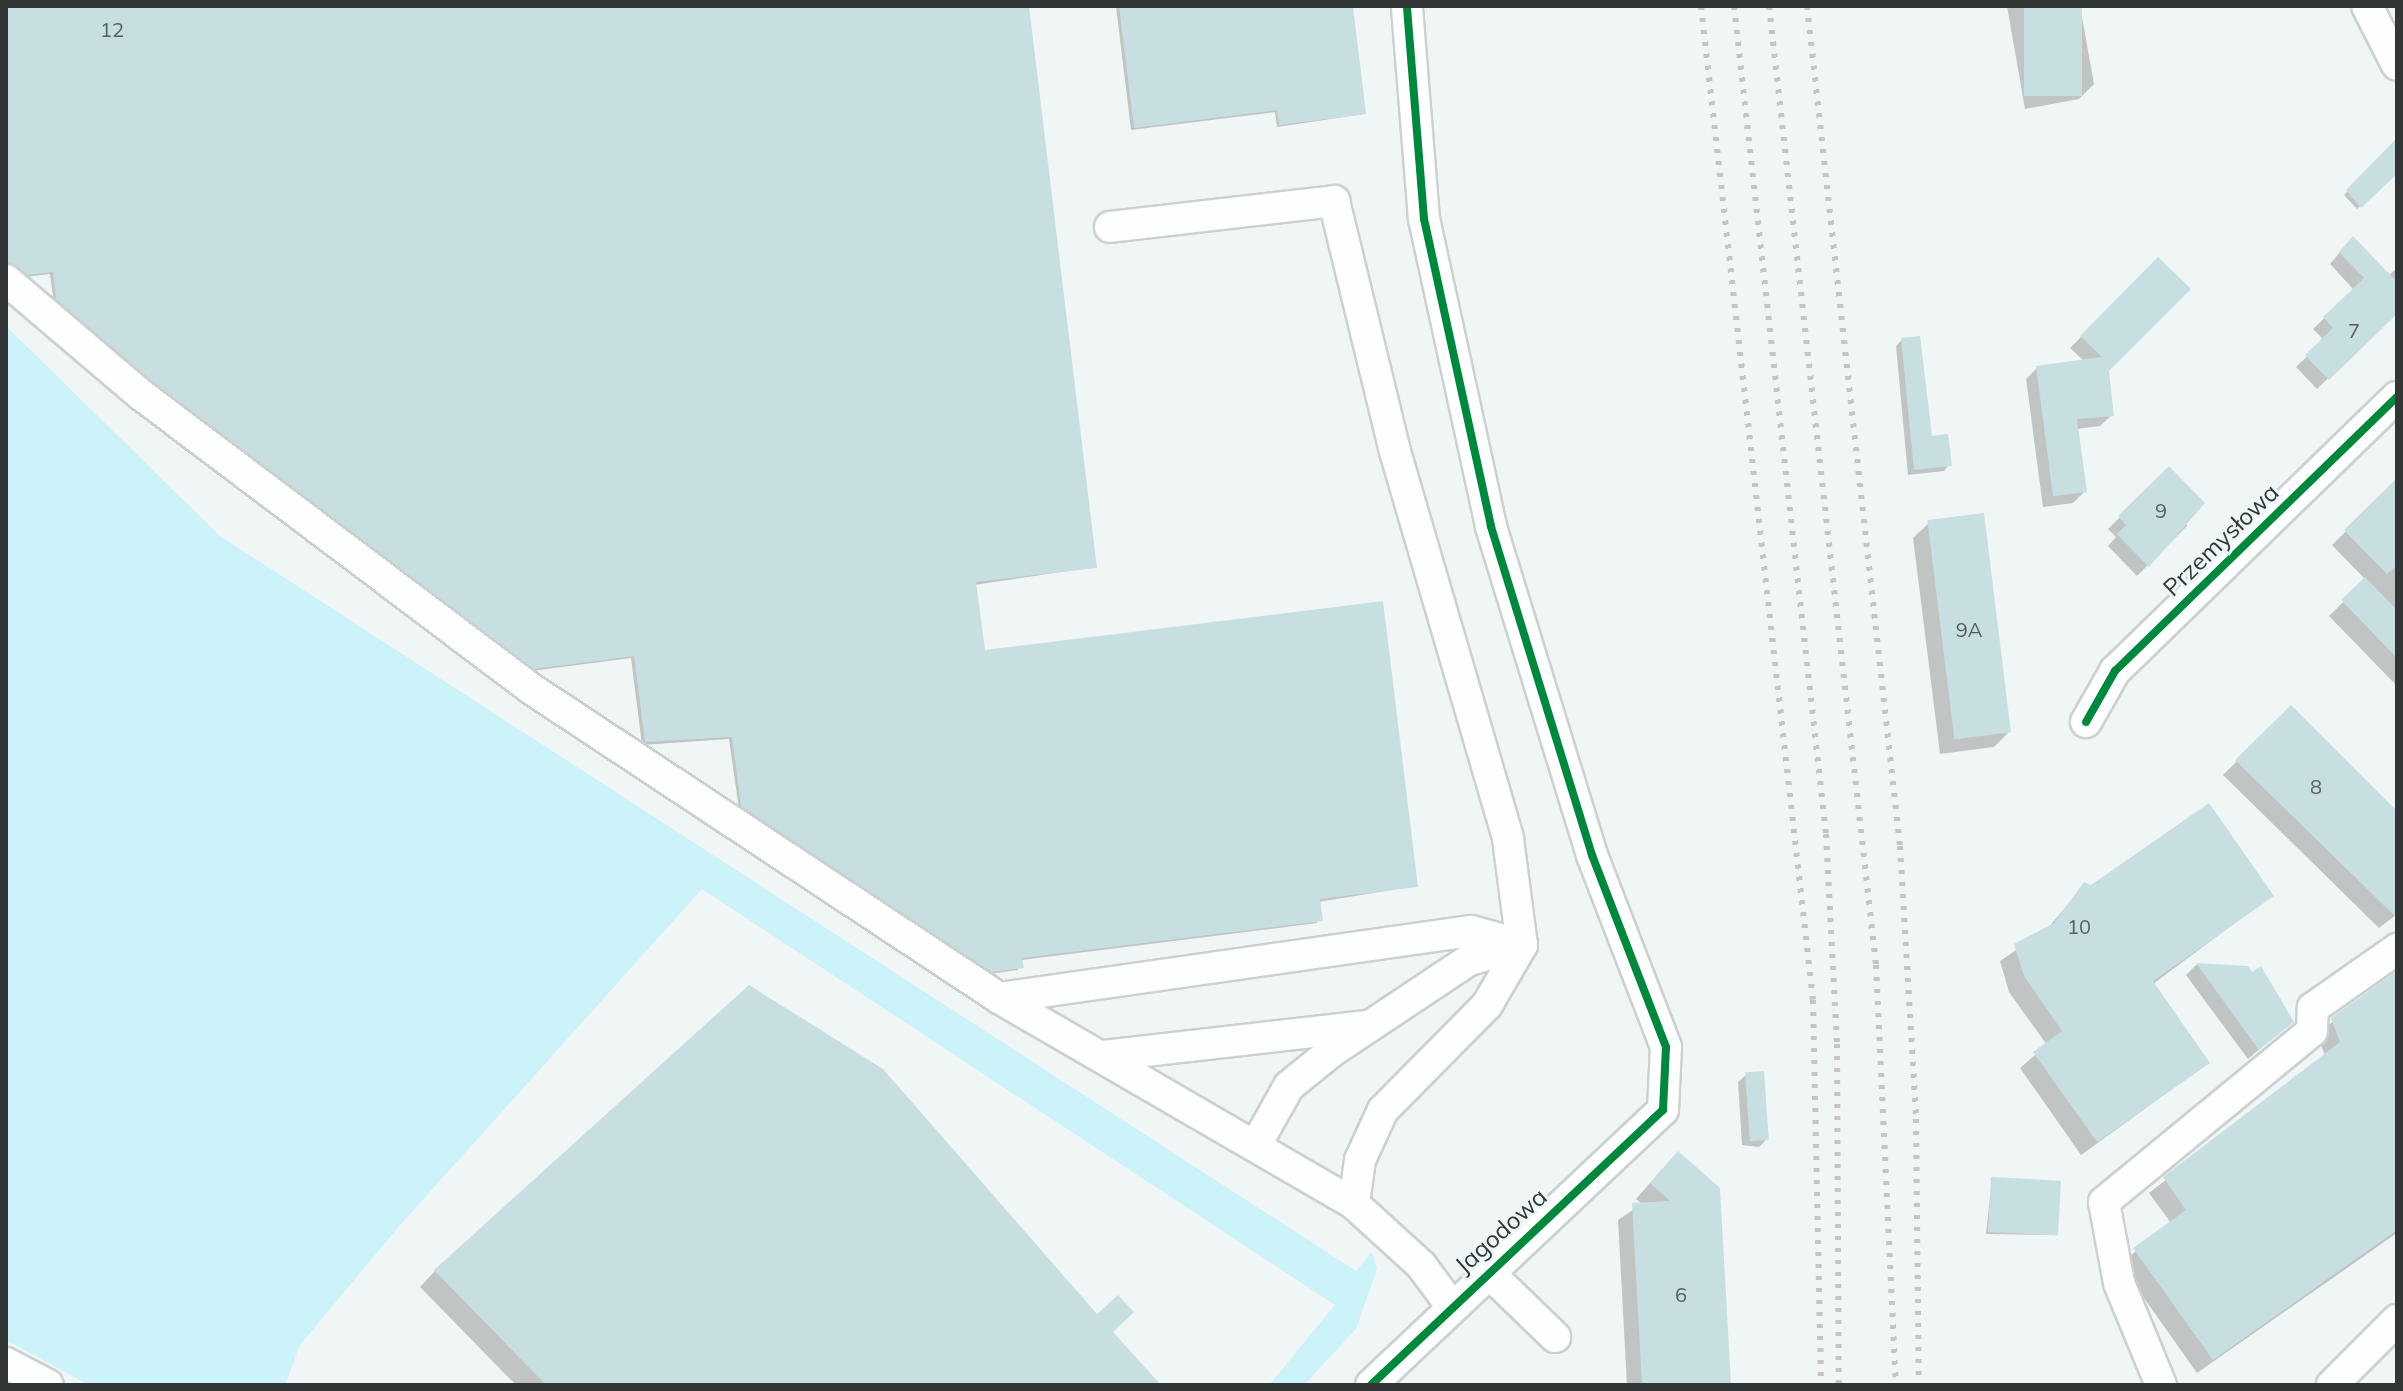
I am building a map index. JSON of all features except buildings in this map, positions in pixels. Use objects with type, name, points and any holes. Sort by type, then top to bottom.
[{"type":"street","name":"Jagodowa","points":[[1371,1385],[1450,1304],[1663,1110],[1666,1047],[1592,855],[1491,526],[1424,219],[1407,6]]},
{"type":"street","points":[[2367,6],[2397,65]]},
{"type":"street","points":[[1110,227],[1334,201],[1394,448],[1508,839],[1522,945],[1487,1005],[1383,1110],[1360,1160],[1354,1204]]},
{"type":"street","points":[[6,280],[140,394],[530,688],[999,998],[1257,1143],[1354,1204],[1421,1265],[1450,1304]]},
{"type":"street","name":"Przemysłowa","points":[[2086,722],[2115,671],[2397,397]]},
{"type":"street","points":[[999,998],[1471,931],[1522,945]]},
{"type":"street","points":[[1257,1143],[1289,1086],[1469,960],[1522,945]]},
{"type":"street","points":[[2161,1385],[2119,1283],[2104,1202],[2312,1031],[2313,1008],[2397,949]]},
{"type":"street","points":[[1103,1056],[1374,1025]]},
{"type":"street","points":[[1487,1271],[1555,1337]]},
{"type":"street","points":[[2332,1385],[2397,1320]]},
{"type":"street","points":[[6,1363],[48,1385]]},
{"type":"shaded area","points":[[6,326],[220,536],[1356,1271],[1372,1252],[1377,1269],[1356,1329],[1304,1385],[1269,1385],[1335,1305],[702,889],[401,1224],[300,1345],[285,1385],[89,1385],[6,1340]]},
{"type":"railway","points":[[1701,6],[1813,1000],[1821,1385]]},
{"type":"railway","points":[[1734,6],[1826,834],[1837,1044],[1839,1385]]},
{"type":"railway","points":[[1769,6],[1876,965],[1896,1385]]},
{"type":"railway","points":[[1807,6],[1900,846],[1916,1119],[1919,1385]]},
{"type":"cycle path","points":[[1371,1385],[1663,1110],[1666,1047],[1592,855],[1491,526],[1424,219],[1407,6]]},
{"type":"cycle path","points":[[2086,722],[2115,671],[2397,397]]}]
